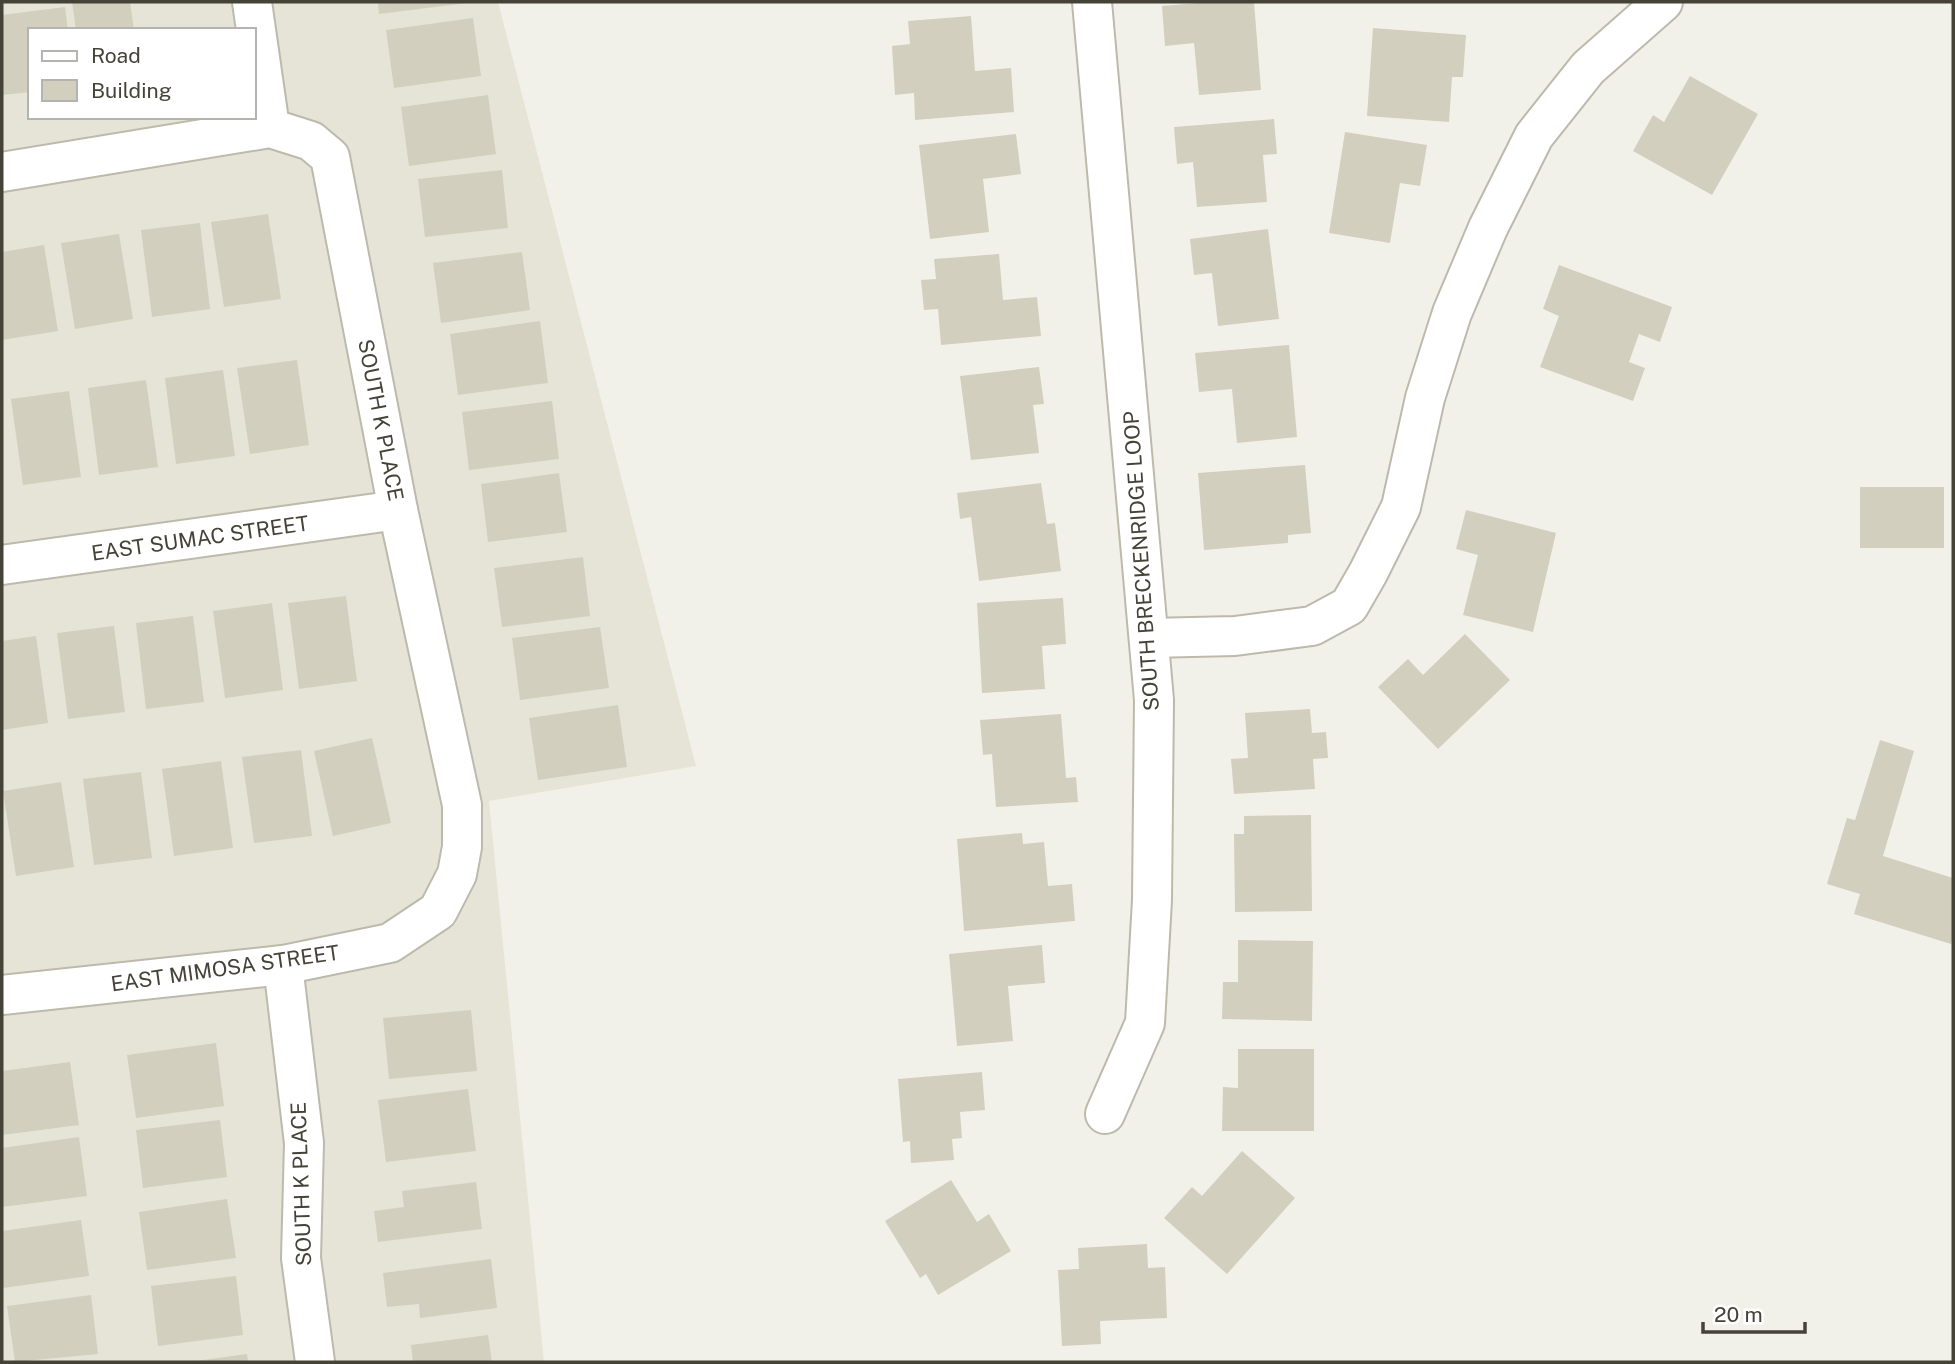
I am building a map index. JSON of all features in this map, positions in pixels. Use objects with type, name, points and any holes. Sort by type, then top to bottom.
[{"type":"street","points":[[252,2],[256,28]]},
{"type":"street","name":"SOUTH BRECKENRIDGE LOOP","points":[[1092,2],[1154,700],[1152,900],[1145,1023],[1105,1114]]},
{"type":"street","points":[[1149,638],[1235,636],[1312,626],[1349,606],[1401,507],[1425,398],[1452,313],[1488,228],[1534,136],[1588,68],[1656,3]]},
{"type":"street","points":[[2,172],[270,128],[256,30]]},
{"type":"street","name":"SOUTH K PLACE","points":[[270,128],[311,141],[330,157],[398,510],[462,805],[462,847],[457,874]]},
{"type":"street","name":"EAST SUMAC STREET","points":[[2,565],[398,510]]},
{"type":"street","name":"EAST MIMOSA STREET","points":[[2,995],[283,965],[390,943],[438,911],[457,874]]},
{"type":"street","name":"SOUTH K PLACE","points":[[283,965],[304,1143],[301,1258],[315,1362]]},
{"type":"shaded area","points":[[2,2],[498,2],[696,766],[489,801],[544,1362],[2,1362]]},
{"type":"building","points":[[72,2],[130,2],[134,28],[76,28]]},
{"type":"building","points":[[378,2],[467,2],[467,3],[379,14]]},
{"type":"building","points":[[1254,2],[1261,90],[1199,95],[1194,43],[1165,46],[1162,6]]},
{"type":"building","points":[[65,7],[68,28],[28,28],[28,92],[2,95],[2,15]]},
{"type":"building","points":[[971,16],[975,71],[1011,68],[1014,112],[915,120],[914,93],[895,95],[892,46],[910,44],[908,21]]},
{"type":"building","points":[[473,18],[481,76],[394,88],[386,30]]},
{"type":"building","points":[[1373,28],[1466,35],[1463,77],[1452,77],[1449,122],[1367,116]]},
{"type":"building","points":[[1690,76],[1758,114],[1712,195],[1633,151],[1653,115],[1664,122]]},
{"type":"building","points":[[488,95],[496,154],[409,166],[401,107]]},
{"type":"building","points":[[1274,119],[1277,154],[1263,155],[1267,202],[1197,207],[1193,162],[1177,164],[1174,127]]},
{"type":"building","points":[[1345,132],[1427,145],[1420,186],[1400,183],[1390,243],[1329,233]]},
{"type":"building","points":[[1016,134],[1021,174],[983,179],[989,232],[930,239],[919,145]]},
{"type":"building","points":[[502,170],[508,228],[425,237],[418,179]]},
{"type":"building","points":[[268,214],[281,299],[224,307],[211,222]]},
{"type":"building","points":[[200,223],[210,309],[152,317],[141,230]]},
{"type":"building","points":[[1268,229],[1279,319],[1218,326],[1212,273],[1194,275],[1190,239]]},
{"type":"building","points":[[119,234],[133,319],[75,329],[61,243]]},
{"type":"building","points":[[44,245],[58,331],[2,340],[2,252]]},
{"type":"building","points":[[522,252],[530,310],[441,323],[433,263]]},
{"type":"building","points":[[999,254],[1003,300],[1037,297],[1041,336],[941,345],[938,309],[924,310],[921,280],[936,279],[934,259]]},
{"type":"building","points":[[1559,265],[1672,307],[1660,342],[1639,334],[1629,362],[1645,368],[1633,401],[1540,367],[1559,316],[1543,309]]},
{"type":"building","points":[[540,321],[548,383],[458,395],[450,334]]},
{"type":"building","points":[[1289,345],[1297,437],[1237,443],[1232,389],[1199,392],[1195,353]]},
{"type":"building","points":[[297,360],[309,445],[250,454],[237,368]]},
{"type":"building","points":[[1039,367],[1044,404],[1033,405],[1039,453],[971,460],[960,376]]},
{"type":"building","points":[[223,370],[235,456],[176,464],[165,378]]},
{"type":"building","points":[[146,380],[158,467],[99,475],[88,388]]},
{"type":"building","points":[[69,391],[81,477],[23,485],[11,399]]},
{"type":"building","points":[[552,401],[559,459],[469,470],[462,412]]},
{"type":"building","points":[[1305,465],[1311,533],[1288,535],[1288,543],[1204,550],[1198,473]]},
{"type":"building","points":[[559,473],[567,532],[488,542],[481,484]]},
{"type":"building","points":[[1041,483],[1047,524],[1055,523],[1061,571],[979,581],[971,517],[960,519],[957,493]]},
{"type":"building","points":[[1860,487],[1944,487],[1944,548],[1860,548]]},
{"type":"building","points":[[1466,510],[1556,533],[1533,632],[1463,615],[1478,555],[1456,549]]},
{"type":"building","points":[[583,557],[590,616],[502,627],[494,568]]},
{"type":"building","points":[[346,596],[357,681],[299,689],[288,603]]},
{"type":"building","points":[[1063,598],[1066,644],[1042,646],[1045,689],[982,693],[977,603]]},
{"type":"building","points":[[272,603],[283,690],[225,698],[213,611]]},
{"type":"building","points":[[193,616],[204,702],[146,709],[136,623]]},
{"type":"building","points":[[114,626],[125,712],[68,719],[57,633]]},
{"type":"building","points":[[600,627],[609,688],[520,700],[512,638]]},
{"type":"building","points":[[1465,634],[1510,680],[1438,749],[1378,687],[1408,659],[1423,675]]},
{"type":"building","points":[[36,636],[48,723],[2,730],[2,641]]},
{"type":"building","points":[[618,705],[627,767],[538,780],[529,718]]},
{"type":"building","points":[[1310,709],[1312,733],[1326,732],[1328,758],[1313,759],[1315,789],[1234,794],[1231,759],[1248,758],[1245,713]]},
{"type":"building","points":[[1061,714],[1066,778],[1076,777],[1078,802],[996,807],[992,754],[983,755],[980,720]]},
{"type":"building","points":[[372,738],[391,823],[333,836],[314,751]]},
{"type":"building","points":[[1880,740],[1914,751],[1883,856],[1953,878],[1951,944],[1854,914],[1860,894],[1827,884],[1847,818],[1855,820]]},
{"type":"building","points":[[301,750],[312,836],[254,843],[242,757]]},
{"type":"building","points":[[221,761],[233,848],[174,856],[162,769]]},
{"type":"building","points":[[141,772],[152,858],[94,865],[83,779]]},
{"type":"building","points":[[61,782],[74,867],[16,876],[3,791]]},
{"type":"building","points":[[1311,815],[1312,911],[1235,912],[1234,834],[1244,834],[1244,816]]},
{"type":"building","points":[[1022,833],[1023,844],[1044,842],[1048,886],[1072,884],[1075,921],[964,931],[957,839]]},
{"type":"building","points":[[1238,940],[1313,941],[1312,1021],[1222,1019],[1223,982],[1238,982]]},
{"type":"building","points":[[1042,945],[1045,983],[1008,986],[1013,1041],[957,1046],[949,954]]},
{"type":"building","points":[[471,1010],[477,1071],[389,1079],[383,1018]]},
{"type":"building","points":[[216,1043],[224,1106],[136,1118],[127,1055]]},
{"type":"building","points":[[1238,1049],[1314,1049],[1314,1131],[1222,1131],[1223,1087],[1238,1088]]},
{"type":"building","points":[[70,1062],[79,1125],[2,1135],[2,1071]]},
{"type":"building","points":[[982,1072],[985,1110],[960,1112],[962,1138],[952,1139],[954,1160],[911,1163],[910,1141],[903,1142],[898,1079]]},
{"type":"building","points":[[468,1089],[476,1151],[386,1162],[378,1100]]},
{"type":"building","points":[[220,1120],[227,1177],[143,1188],[136,1130]]},
{"type":"building","points":[[79,1137],[87,1196],[2,1207],[2,1148]]},
{"type":"building","points":[[1242,1151],[1295,1198],[1227,1274],[1164,1218],[1192,1187],[1202,1196]]},
{"type":"building","points":[[951,1180],[977,1222],[989,1214],[1011,1251],[938,1295],[926,1274],[920,1278],[885,1221]]},
{"type":"building","points":[[476,1182],[482,1229],[378,1242],[374,1211],[404,1207],[402,1191]]},
{"type":"building","points":[[227,1199],[236,1258],[147,1270],[139,1212]]},
{"type":"building","points":[[81,1220],[89,1276],[3,1288],[2,1231]]},
{"type":"building","points":[[1147,1244],[1148,1268],[1165,1267],[1167,1318],[1100,1321],[1101,1344],[1062,1346],[1058,1270],[1079,1269],[1078,1248]]},
{"type":"building","points":[[491,1259],[497,1308],[420,1318],[419,1304],[387,1307],[383,1273]]},
{"type":"building","points":[[236,1276],[243,1335],[158,1346],[151,1286]]},
{"type":"building","points":[[91,1295],[98,1354],[15,1362],[7,1306]]},
{"type":"building","points":[[488,1335],[492,1362],[413,1362],[411,1345]]},
{"type":"building","points":[[247,1354],[248,1362],[196,1362],[196,1361]]}]
